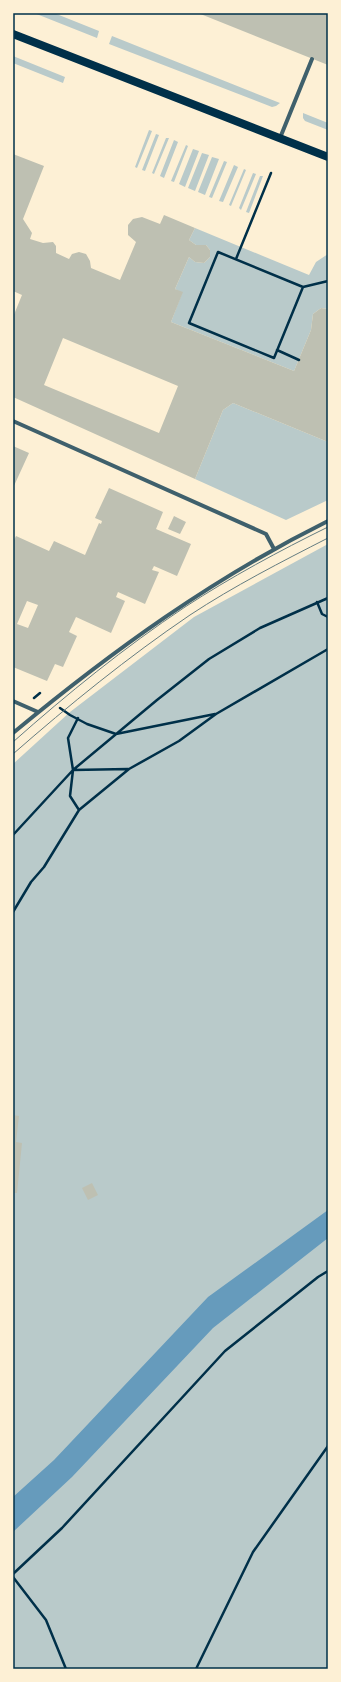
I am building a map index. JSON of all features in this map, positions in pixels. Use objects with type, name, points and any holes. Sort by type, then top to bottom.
[{"type":"main road","points":[[13,34],[328,157]]},
{"type":"street","points":[[280,138],[312,59]]},
{"type":"street","points":[[13,421],[266,534],[274,549]]},
{"type":"street","points":[[13,733],[38,712],[155,623],[216,583],[274,549],[328,521]]},
{"type":"street","points":[[13,701],[38,712]]},
{"type":"path","points":[[236,260],[271,173]]},
{"type":"path","points":[[303,287],[274,358],[189,323],[218,252],[303,287],[328,281]]},
{"type":"path","points":[[277,350],[299,360]]},
{"type":"path","points":[[13,835],[73,770],[209,659],[260,628],[328,598]]},
{"type":"path","points":[[317,602],[322,614],[328,617]]},
{"type":"path","points":[[13,912],[32,882],[44,867],[79,810],[129,769],[179,741],[216,714],[328,649]]},
{"type":"path","points":[[70,715],[87,724],[116,734],[216,714]]},
{"type":"path","points":[[78,718],[68,738],[73,770],[70,796],[79,810]]},
{"type":"path","points":[[73,770],[129,769]]},
{"type":"path","points":[[13,1574],[62,1528],[224,1351],[318,1277],[328,1271]]},
{"type":"path","points":[[196,1669],[253,1552],[328,1446]]},
{"type":"path","points":[[13,1577],[46,1620],[66,1669]]},
{"type":"shaded area","points":[[34,13],[54,13],[99,31],[97,38]]},
{"type":"shaded area","points":[[112,36],[280,103],[272,107],[109,44]]},
{"type":"shaded area","points":[[13,56],[65,77],[63,83],[13,63]]},
{"type":"shaded area","points":[[303,113],[328,123],[328,130],[305,121],[303,118]]},
{"type":"shaded area","points":[[149,130],[152,131],[137,168],[135,167]]},
{"type":"shaded area","points":[[156,134],[159,135],[145,171],[142,170]]},
{"type":"shaded area","points":[[166,138],[169,138],[154,174],[152,173]]},
{"type":"shaded area","points":[[174,140],[178,142],[164,178],[160,176]]},
{"type":"shaded area","points":[[186,145],[188,146],[174,182],[171,181]]},
{"type":"shaded area","points":[[193,149],[199,151],[185,187],[179,184]]},
{"type":"shaded area","points":[[202,153],[209,155],[195,191],[188,188]]},
{"type":"shaded area","points":[[212,157],[219,159],[205,195],[198,192]]},
{"type":"shaded area","points":[[224,161],[227,162],[212,198],[209,197]]},
{"type":"shaded area","points":[[234,165],[238,167],[223,202],[219,201]]},
{"type":"shaded area","points":[[244,169],[246,170],[231,206],[229,205]]},
{"type":"shaded area","points":[[253,173],[256,174],[241,210],[239,208]]},
{"type":"shaded area","points":[[260,176],[263,176],[249,213],[246,212]]},
{"type":"shaded area","points":[[195,228],[309,275],[316,262],[328,254],[328,309],[321,308],[313,314],[311,330],[294,371],[171,322],[182,293],[175,289],[189,257],[195,262],[204,263],[210,257],[210,250],[206,245],[196,245],[189,240]]},
{"type":"shaded area","points":[[233,403],[328,442],[328,500],[286,520],[195,479],[223,410]]},
{"type":"shaded area","points":[[328,544],[328,1669],[13,1669],[13,764],[70,712],[194,617]]},
{"type":"water","points":[[328,1210],[328,1238],[213,1328],[72,1477],[13,1532],[13,1497],[54,1460],[208,1297]]},
{"type":"building","points":[[198,13],[328,14],[328,65]]},
{"type":"building","points":[[13,154],[44,166],[23,219],[32,233],[30,239],[43,243],[53,242],[56,246],[56,253],[69,259],[72,254],[79,252],[86,254],[90,261],[91,268],[120,280],[136,242],[128,235],[128,225],[133,219],[142,217],[160,224],[164,215],[195,228],[189,240],[196,245],[206,245],[210,250],[210,257],[204,263],[195,262],[189,257],[175,289],[183,292],[171,322],[294,371],[311,330],[313,314],[321,308],[328,309],[328,442],[233,403],[223,410],[195,479],[13,397],[13,317],[22,295],[13,291]],"holes":[[[63,338],[178,386],[159,433],[44,385]]]},
{"type":"building","points":[[13,446],[29,453],[13,488]]},
{"type":"building","points":[[109,488],[163,512],[156,529],[191,544],[177,576],[154,566],[152,570],[159,572],[145,604],[118,592],[116,597],[125,601],[111,633],[76,617],[69,632],[77,636],[63,667],[55,664],[47,681],[13,667],[13,542],[16,536],[49,551],[54,541],[85,555],[99,523],[101,524],[102,521],[95,518]],"holes":[[[27,601],[38,605],[28,628],[17,624]]]},
{"type":"building","points":[[174,516],[186,522],[180,534],[168,529]]},
{"type":"building","points":[[13,1115],[19,1116],[16,1142],[22,1143],[17,1193],[13,1193]]},
{"type":"building","points":[[92,1183],[98,1195],[88,1200],[82,1188]]},
{"type":"tram line","points":[[13,742],[54,706],[140,638],[163,622],[220,585],[291,545],[328,527]]},
{"type":"tram line","points":[[13,754],[99,682],[190,615],[275,565],[328,538]]}]
